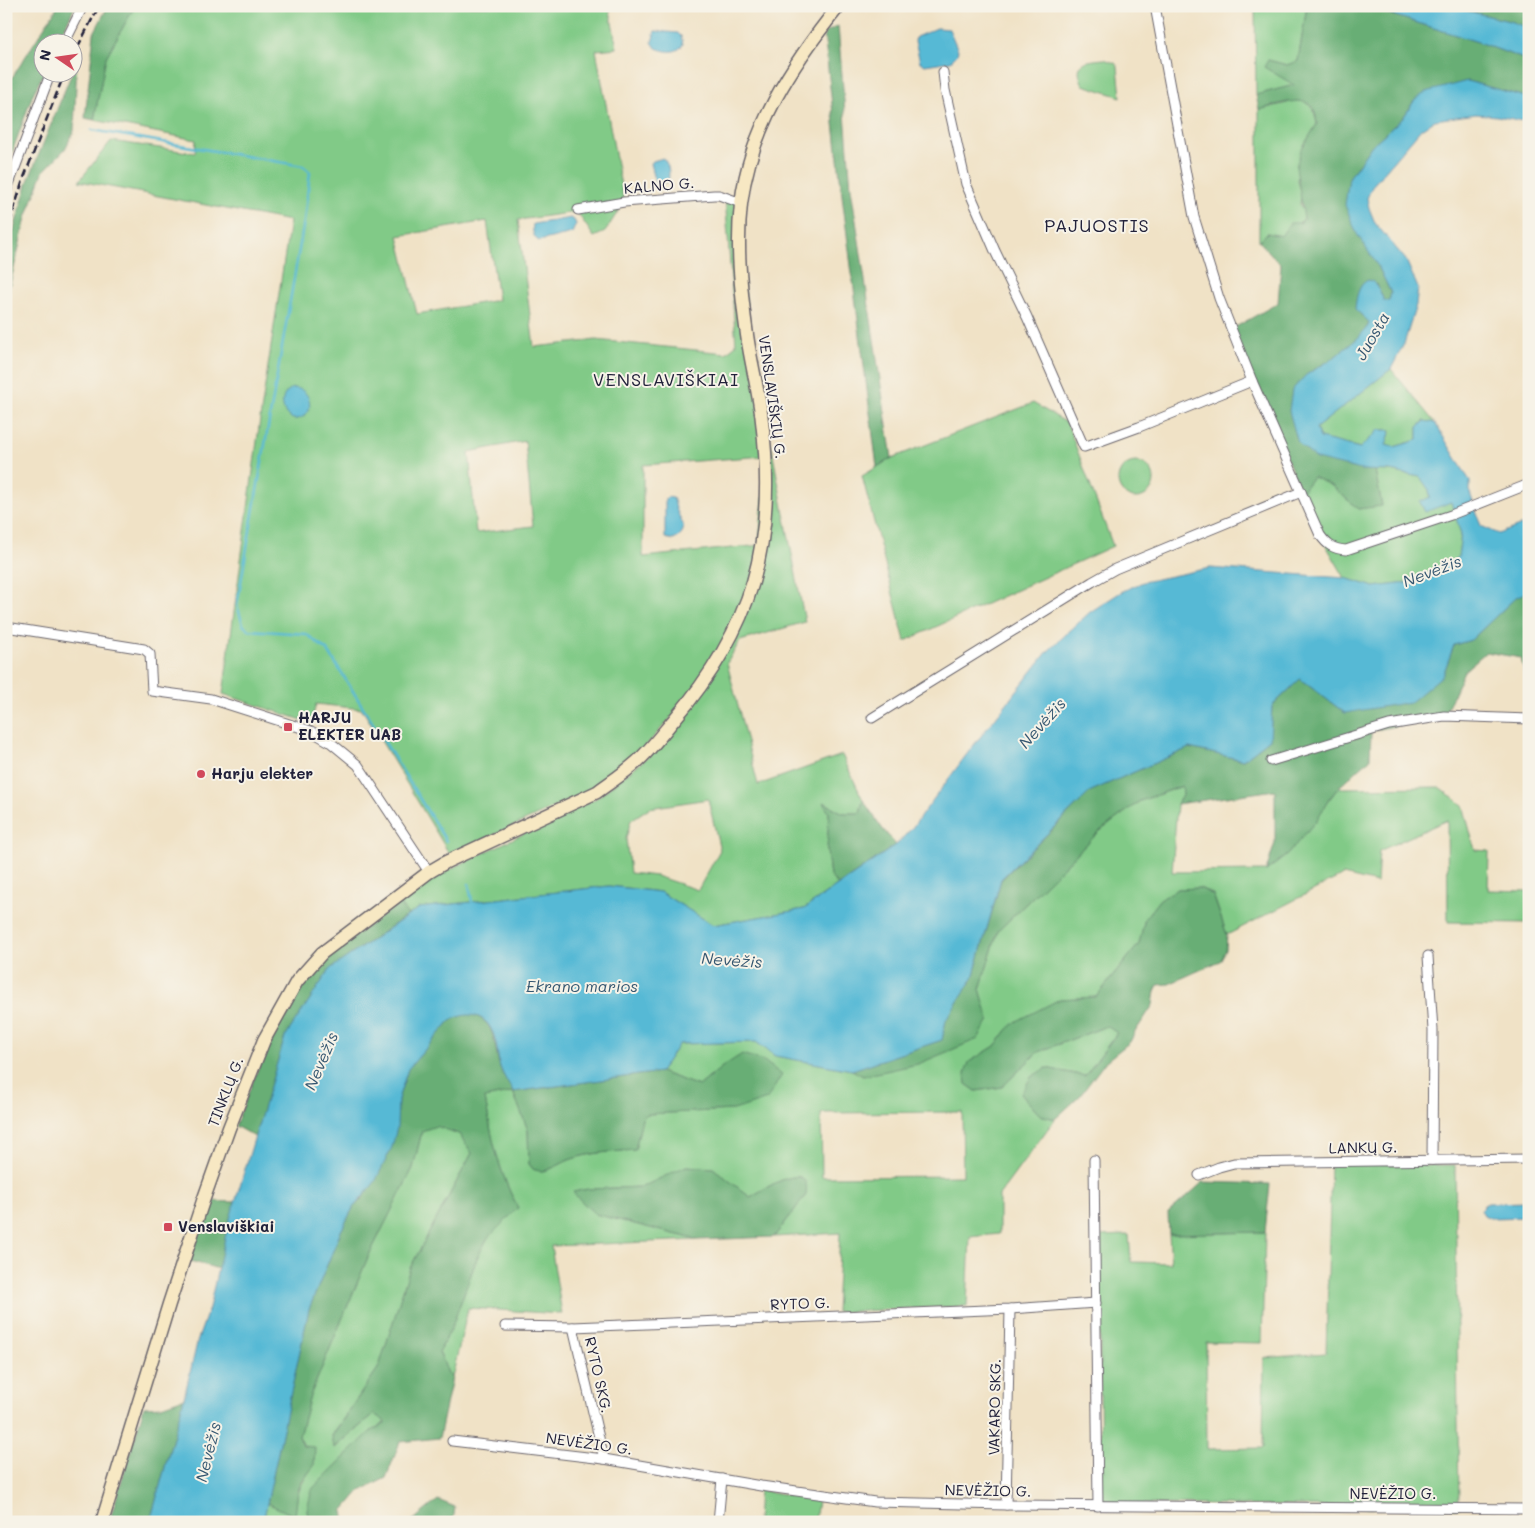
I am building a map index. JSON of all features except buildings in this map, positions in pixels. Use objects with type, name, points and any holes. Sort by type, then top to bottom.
[{"type":"main road","name":"VENSLAVIŠKIŲ G.","points":[[559,810],[596,792],[616,778],[646,752],[684,708],[705,680],[728,643],[753,587],[765,521],[766,473],[762,420],[747,335],[741,276],[739,242],[741,203],[753,155],[770,106],[784,82],[839,6]]},
{"type":"main road","name":"TINKLŲ G.","points":[[102,1522],[169,1304],[203,1201],[247,1081],[264,1040],[286,997],[308,967],[322,953],[429,872],[461,855],[559,810]]},
{"type":"street","points":[[70,32],[83,6]]},
{"type":"street","points":[[1155,6],[1194,217],[1222,305],[1252,381],[1320,535],[1334,549],[1346,550],[1478,506],[1529,484]]},
{"type":"street","points":[[943,72],[945,90],[966,184],[1084,447],[1139,428],[1252,381]]},
{"type":"street","points":[[6,192],[47,82]]},
{"type":"street","name":"KALNO G.","points":[[578,210],[624,202],[714,195],[741,203]]},
{"type":"street","points":[[872,718],[1115,569],[1301,492]]},
{"type":"street","points":[[6,627],[144,649],[150,654],[152,691],[212,699],[311,731],[330,742],[358,766],[429,872]]},
{"type":"street","points":[[1271,761],[1389,725],[1444,716],[1529,719]]},
{"type":"street","points":[[1428,956],[1433,1030],[1432,1160]]},
{"type":"street","name":"LANKŲ G.","points":[[1199,1175],[1234,1163],[1529,1159]]},
{"type":"street","points":[[1094,1160],[1098,1506]]},
{"type":"street","name":"RYTO G.","points":[[505,1326],[573,1327],[1010,1309],[1096,1303]]},
{"type":"street","name":"VAKARO SKG.","points":[[1006,1505],[1010,1309]]},
{"type":"street","name":"RYTO SKG.","points":[[573,1327],[604,1459]]},
{"type":"street","name":"NEVĖŽIO G.","points":[[452,1441],[604,1459],[820,1495],[875,1502],[1098,1506],[1529,1509]]},
{"type":"street","points":[[718,1522],[722,1479]]},
{"type":"green space","points":[[58,6],[75,6],[63,32],[41,32]]},
{"type":"green space","points":[[108,6],[135,6],[106,57],[94,120],[85,118],[94,33]]},
{"type":"green space","points":[[135,6],[609,6],[617,48],[596,50],[624,202],[605,232],[594,237],[577,212],[518,220],[534,347],[596,340],[726,353],[736,345],[725,197],[741,203],[739,242],[765,456],[643,465],[643,557],[762,545],[758,566],[705,680],[616,779],[450,855],[362,709],[316,704],[311,723],[223,694],[260,419],[290,221],[79,181],[111,141],[195,153],[196,140],[94,120],[106,57]],"holes":[[[487,221],[498,300],[417,314],[398,236]],[[525,441],[533,526],[476,533],[469,452]]]},
{"type":"green space","points":[[1255,6],[1307,6],[1298,61],[1287,65],[1268,60],[1295,85],[1256,95]]},
{"type":"green space","points":[[1307,6],[1374,6],[1383,12],[1478,42],[1529,61],[1529,98],[1467,81],[1414,101],[1403,118],[1372,145],[1349,178],[1379,268],[1391,293],[1389,302],[1384,301],[1377,284],[1355,309],[1369,322],[1366,330],[1342,352],[1306,375],[1298,443],[1361,470],[1375,470],[1382,506],[1358,509],[1332,486],[1313,477],[1301,492],[1232,329],[1278,303],[1281,265],[1259,241],[1267,233],[1281,236],[1290,223],[1300,223],[1304,219],[1296,167],[1301,150],[1317,124],[1315,111],[1310,104],[1296,101],[1259,110],[1256,95],[1294,85],[1264,67],[1268,60],[1287,65],[1298,61]]},
{"type":"green space","points":[[1448,6],[1529,6],[1529,28],[1509,21]]},
{"type":"green space","points":[[838,26],[851,188],[892,458],[877,467],[843,204],[824,33]]},
{"type":"green space","points":[[32,46],[32,82],[39,82],[33,94],[6,169],[6,87]]},
{"type":"green space","points":[[1104,59],[1115,63],[1118,67],[1121,97],[1083,85],[1079,72],[1082,64]]},
{"type":"green space","points":[[68,82],[76,82],[74,131],[65,149],[43,172],[26,218],[6,301],[6,259],[28,181]]},
{"type":"green space","points":[[1299,100],[1308,103],[1312,108],[1317,124],[1301,150],[1297,181],[1301,194],[1300,205],[1304,211],[1304,219],[1281,236],[1267,233],[1259,241],[1259,110]]},
{"type":"green space","points":[[1391,369],[1435,423],[1424,421],[1418,427],[1418,440],[1394,447],[1386,445],[1391,430],[1379,430],[1361,448],[1319,438],[1316,428]]},
{"type":"green space","points":[[1033,403],[1067,423],[1113,546],[905,641],[862,476],[892,458]]},
{"type":"green space","points":[[769,435],[805,622],[740,641],[727,663],[758,785],[842,755],[863,800],[860,813],[843,813],[824,802],[829,813],[827,851],[830,876],[838,885],[804,909],[713,925],[660,892],[609,886],[419,908],[408,915],[399,903],[438,875],[595,799],[649,756],[672,733],[698,698],[754,596]],"holes":[[[708,799],[720,850],[698,890],[656,876],[630,873],[626,838],[631,820],[649,808]]]},
{"type":"green space","points":[[1136,462],[1143,463],[1149,467],[1153,473],[1153,487],[1149,493],[1143,497],[1136,498],[1129,497],[1123,493],[1119,487],[1118,480],[1119,473],[1123,467],[1129,463]]},
{"type":"green space","points":[[1375,470],[1420,477],[1429,489],[1430,497],[1451,501],[1461,534],[1458,557],[1424,581],[1374,587],[1345,578],[1320,535],[1301,492],[1313,477],[1332,486],[1358,509],[1382,505]]},
{"type":"green space","points":[[1529,591],[1529,694],[1521,658],[1486,652],[1464,671],[1444,716],[1371,731],[1370,759],[1338,788],[1316,821],[1287,855],[1266,871],[1275,843],[1275,790],[1177,804],[1183,794],[1182,786],[1140,801],[1100,831],[998,931],[980,989],[989,1020],[978,1039],[918,1064],[863,1076],[852,1070],[942,1040],[946,1020],[973,978],[1001,880],[1091,791],[1189,748],[1243,760],[1270,739],[1272,706],[1300,679],[1345,713],[1443,675],[1454,645],[1471,640],[1516,597]]},
{"type":"green space","points":[[1183,786],[1183,794],[1177,804],[1172,872],[1266,871],[1287,855],[1338,788],[1439,787],[1463,805],[1475,850],[1489,851],[1488,890],[1529,891],[1529,923],[1448,922],[1447,820],[1379,851],[1377,883],[1343,875],[1227,935],[1213,894],[1200,888],[1178,889],[1160,899],[1145,918],[1139,944],[1096,997],[1060,999],[1008,1029],[995,1046],[969,1062],[966,1084],[976,1091],[1002,1087],[1038,1052],[1107,1026],[1117,1033],[1085,1076],[1046,1068],[1021,1094],[1040,1115],[1055,1119],[999,1195],[999,1234],[970,1237],[967,1306],[836,1312],[840,1233],[774,1237],[806,1195],[801,1177],[781,1180],[750,1197],[713,1168],[687,1166],[642,1187],[588,1189],[574,1192],[595,1214],[698,1240],[551,1246],[562,1314],[468,1308],[452,1378],[439,1352],[451,1329],[477,1258],[487,1239],[518,1208],[511,1195],[497,1154],[485,1098],[513,1092],[528,1130],[529,1164],[533,1169],[542,1171],[585,1155],[635,1150],[642,1119],[647,1114],[733,1110],[722,1067],[699,1086],[660,1072],[679,1044],[756,1042],[775,1056],[852,1070],[863,1076],[989,1021],[980,989],[998,931],[1100,831],[1140,801]],"holes":[[[962,1112],[963,1176],[822,1177],[821,1113]]]},
{"type":"green space","points":[[863,800],[896,845],[838,885],[830,876],[827,851],[829,813],[823,802],[843,813],[860,813]]},
{"type":"green space","points":[[1200,888],[1213,895],[1227,935],[1226,950],[1220,961],[1169,984],[1158,985],[1153,1005],[1130,1042],[1106,1061],[1079,1097],[1055,1119],[1040,1115],[1021,1094],[1031,1077],[1046,1068],[1085,1076],[1117,1033],[1107,1026],[1038,1052],[1002,1087],[976,1091],[966,1084],[965,1074],[969,1062],[995,1046],[1017,1021],[1060,999],[1096,997],[1139,944],[1145,918],[1160,899],[1178,889]]},
{"type":"green space","points":[[399,903],[408,915],[330,969],[285,1037],[255,1137],[235,1126],[268,1044],[301,985],[326,957]]},
{"type":"green space","points":[[469,1014],[485,1021],[489,1027],[500,1067],[513,1092],[485,1098],[497,1154],[511,1195],[518,1208],[487,1239],[477,1258],[451,1329],[439,1352],[452,1378],[439,1438],[400,1442],[386,1478],[360,1491],[343,1511],[345,1522],[309,1522],[307,1510],[312,1489],[370,1432],[386,1422],[374,1414],[334,1448],[332,1436],[379,1367],[410,1268],[472,1153],[459,1134],[436,1126],[422,1131],[413,1168],[368,1257],[310,1396],[299,1436],[303,1446],[315,1447],[314,1466],[302,1481],[298,1491],[295,1516],[267,1503],[309,1309],[341,1231],[353,1208],[363,1198],[397,1112],[398,1099],[408,1069],[450,1021],[459,1015]]},
{"type":"green space","points":[[742,1054],[764,1061],[782,1075],[767,1099],[734,1110],[647,1114],[642,1119],[635,1150],[585,1155],[542,1171],[533,1169],[529,1164],[528,1130],[513,1092],[660,1072],[699,1086],[722,1067]]},
{"type":"green space","points":[[436,1125],[459,1134],[472,1153],[410,1268],[379,1367],[332,1435],[335,1448],[374,1414],[386,1421],[370,1432],[313,1489],[307,1510],[309,1522],[263,1522],[267,1503],[295,1515],[300,1489],[314,1465],[299,1436],[310,1396],[368,1257],[413,1168],[422,1131]]},
{"type":"green space","points":[[1331,1160],[1401,1165],[1455,1165],[1459,1508],[1137,1504],[1101,1500],[1099,1236],[1129,1235],[1131,1262],[1171,1263],[1169,1234],[1265,1232],[1262,1343],[1206,1342],[1207,1449],[1263,1448],[1264,1358],[1326,1353]]},
{"type":"green space","points":[[686,1166],[713,1168],[750,1197],[786,1179],[802,1178],[806,1184],[806,1195],[774,1237],[698,1240],[595,1214],[573,1192],[588,1189],[642,1187]]},
{"type":"green space","points":[[1203,1182],[1270,1184],[1265,1232],[1169,1234],[1168,1213]]},
{"type":"green space","points":[[209,1201],[236,1202],[228,1225],[219,1269],[190,1261]]},
{"type":"green space","points":[[184,1398],[150,1522],[109,1522],[144,1407],[161,1406]]},
{"type":"green space","points":[[759,1490],[818,1500],[815,1522],[757,1522]]},
{"type":"green space","points":[[438,1500],[455,1507],[453,1522],[411,1522]]},
{"type":"water","points":[[1374,6],[1448,6],[1509,21],[1529,28],[1529,61],[1478,42],[1383,12]]},
{"type":"water","points":[[937,28],[949,29],[958,50],[957,55],[951,61],[925,65],[920,62],[915,41],[916,37]]},
{"type":"water","points":[[655,31],[678,33],[683,44],[675,51],[656,48],[652,42]]},
{"type":"water","name":"Ekrano marios","points":[[1467,81],[1529,98],[1529,122],[1476,114],[1435,120],[1421,129],[1373,185],[1367,198],[1369,208],[1375,223],[1406,260],[1418,288],[1416,305],[1404,344],[1391,369],[1316,428],[1320,438],[1360,448],[1379,430],[1391,430],[1386,445],[1394,447],[1418,440],[1418,427],[1425,421],[1435,423],[1470,481],[1470,493],[1481,526],[1499,534],[1529,522],[1529,591],[1516,597],[1471,640],[1454,645],[1443,675],[1411,702],[1345,713],[1300,679],[1272,706],[1270,739],[1243,760],[1189,748],[1091,791],[1001,879],[973,978],[946,1020],[942,1040],[852,1070],[775,1056],[756,1042],[679,1044],[660,1072],[513,1092],[500,1067],[495,1037],[487,1023],[483,1019],[472,1015],[461,1016],[450,1021],[408,1069],[398,1099],[397,1128],[392,1147],[375,1182],[353,1208],[341,1231],[309,1309],[263,1522],[150,1522],[198,1339],[209,1308],[228,1225],[285,1037],[330,969],[419,908],[609,886],[660,892],[713,925],[804,909],[896,845],[912,828],[970,750],[1048,651],[1090,612],[1121,592],[1143,582],[1210,568],[1345,578],[1374,587],[1424,581],[1458,557],[1461,534],[1451,502],[1425,512],[1420,502],[1430,497],[1429,490],[1420,477],[1390,471],[1361,470],[1316,459],[1298,443],[1289,411],[1292,390],[1306,375],[1332,359],[1358,338],[1368,326],[1369,322],[1355,309],[1357,296],[1362,285],[1368,280],[1371,281],[1378,288],[1384,301],[1389,301],[1391,293],[1379,268],[1357,234],[1345,205],[1349,178],[1372,145],[1403,118],[1414,101],[1426,92]]},
{"type":"water","points":[[663,158],[667,163],[668,182],[657,184],[651,163]]},
{"type":"water","points":[[571,218],[576,224],[572,233],[539,241],[534,236],[533,224]]},
{"type":"water","points":[[293,388],[305,392],[309,399],[308,412],[301,418],[294,419],[289,417],[283,405],[283,398]]},
{"type":"water","points":[[667,497],[673,498],[683,526],[682,533],[674,540],[665,538],[665,499]]},
{"type":"water","points":[[1529,1202],[1529,1217],[1490,1218],[1484,1215],[1481,1210],[1488,1203]]},
{"type":"waterway","points":[[92,130],[303,166],[310,172],[304,221],[237,605],[243,625],[249,630],[306,634],[328,651],[446,841]]},
{"type":"waterway","points":[[469,884],[472,902]]},
{"type":"railway","points":[[82,39],[99,6]]},
{"type":"railway","points":[[6,235],[23,180],[61,82]]},
{"type":"place","name":"HARJU ELEKTER UAB","points":[[288,727]]},
{"type":"place","name":"Harju elekter","points":[[201,774]]},
{"type":"place","name":"Venslaviškiai","points":[[168,1227]]},
{"type":"district","name":"PAJUOSTIS","points":[[1097,226]]},
{"type":"district","name":"VENSLAVIŠKIAI","points":[[666,380]]},
{"type":"water label","name":"Juosta","points":[[1372,336]]},
{"type":"water label","name":"Nevėžis","points":[[1432,571]]},
{"type":"water label","name":"Nevėžis","points":[[1042,723]]},
{"type":"water label","name":"Nevėžis","points":[[732,960]]},
{"type":"water label","name":"Nevėžis","points":[[321,1061]]},
{"type":"water label","name":"Nevėžis","points":[[208,1452]]}]
